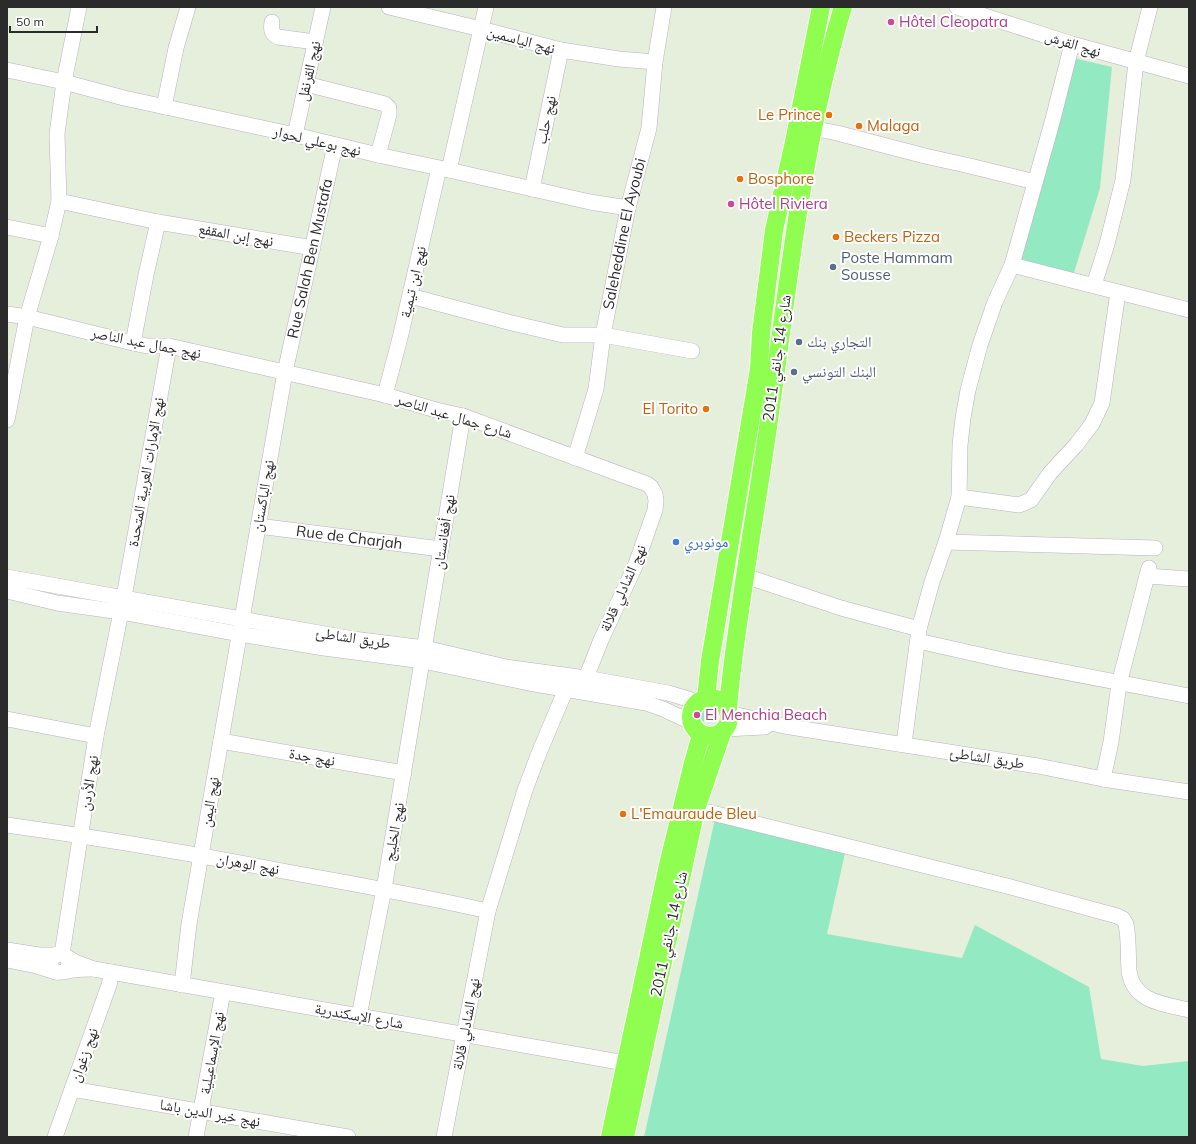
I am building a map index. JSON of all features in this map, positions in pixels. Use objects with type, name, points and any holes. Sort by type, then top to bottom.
[{"type":"main road","name":"شارع 14 جانفي 2011","points":[[702,700],[759,369],[761,333],[774,230],[794,142],[821,7]]},
{"type":"main road","name":"شارع 14 جانفي 2011","points":[[625,1137],[696,809],[726,721],[731,675],[770,413],[788,277],[812,128],[835,30],[843,7]]},
{"type":"main road","points":[[717,699],[726,706],[726,721],[715,736],[708,737],[696,728],[690,714],[693,707],[702,700],[717,699]]},
{"type":"main road","name":"شارع 14 جانفي 2011","points":[[610,1137],[668,866],[693,763],[696,728]]},
{"type":"street","points":[[7,420],[27,317],[51,236],[59,201],[57,134],[64,82],[79,7]]},
{"type":"street","points":[[164,107],[176,48],[188,7]]},
{"type":"street","name":"نهج القرنفل","points":[[295,135],[323,7]]},
{"type":"street","name":"نهج الياسمين","points":[[388,7],[561,50],[619,59],[655,62]]},
{"type":"street","name":"نهج ابن تيمية","points":[[385,395],[486,7]]},
{"type":"street","name":"Saleheddine El Ayoubi","points":[[576,458],[596,389],[603,335],[628,208],[649,128],[655,62],[664,7]]},
{"type":"street","name":"نهج القرش","points":[[957,7],[1072,44],[1189,76]]},
{"type":"street","points":[[1094,285],[1107,244],[1123,180],[1136,62],[1150,7]]},
{"type":"street","points":[[272,22],[271,31],[274,36],[315,42]]},
{"type":"street","points":[[904,744],[918,635],[932,582],[946,542],[959,497],[960,445],[968,390],[980,345],[995,302],[1012,265],[1072,44]]},
{"type":"street","name":"نهج حلب","points":[[532,189],[561,50]]},
{"type":"street","name":"نهج بوعلي لحوار","points":[[7,70],[378,155],[590,202],[628,208]]},
{"type":"street","points":[[306,84],[385,104],[389,108],[389,115],[378,155]]},
{"type":"street","points":[[812,128],[1035,182]]},
{"type":"street","name":"Rue Salah Ben Mustafa","points":[[285,372],[335,145]]},
{"type":"street","name":"نهج إبن المقفع","points":[[59,201],[158,222],[313,248]]},
{"type":"street","points":[[133,343],[158,222]]},
{"type":"street","points":[[7,227],[51,236]]},
{"type":"street","points":[[1012,265],[1189,310]]},
{"type":"street","points":[[959,497],[1019,505],[1031,500],[1050,473],[1076,445],[1092,424],[1102,403],[1118,292]]},
{"type":"street","points":[[410,296],[563,335],[603,335],[692,351]]},
{"type":"street","name":"نهج جمال عبد الناصر","points":[[7,314],[27,317],[147,346],[169,346],[285,372]]},
{"type":"street","name":"نهج الإمارات العربية المتحدة","points":[[122,604],[169,346]]},
{"type":"street","name":"شارع جمال عبد الناصر","points":[[285,372],[385,395],[436,410],[463,416],[647,484],[653,489],[656,498]]},
{"type":"street","name":"نهج الباكستان","points":[[242,619],[285,372]]},
{"type":"street","name":"نهج أفغانستان","points":[[424,655],[463,416]]},
{"type":"street","name":"نهج الشادلي قلالة","points":[[586,678],[600,640],[636,564],[655,510],[656,498]]},
{"type":"street","name":"Rue de Charjah","points":[[258,526],[441,549]]},
{"type":"street","points":[[946,542],[1155,548]]},
{"type":"street","points":[[1103,779],[1111,742],[1119,684],[1148,572],[1189,579]]},
{"type":"street","points":[[745,576],[918,635],[1007,661],[1119,684],[1189,696]]},
{"type":"street","name":"طريق الشاطئ","points":[[7,577],[122,604],[239,634],[324,648],[424,655],[586,678],[702,700]]},
{"type":"street","name":"طريق الشاطئ","points":[[7,591],[57,603],[122,604],[242,619],[353,639],[424,655],[528,683],[646,703],[663,709],[696,728]]},
{"type":"street","name":"نهج الأردن","points":[[61,962],[96,736],[122,604]]},
{"type":"street","name":"نهج اليمن","points":[[182,985],[189,924],[242,619]]},
{"type":"street","name":"نهج الخليج","points":[[359,1016],[384,889],[424,655]]},
{"type":"street","name":"نهج الشادلي قلالة","points":[[444,1137],[488,911],[525,790],[566,689]]},
{"type":"street","points":[[7,719],[96,736]]},
{"type":"street","name":"طريق الشاطئ","points":[[726,721],[784,726],[904,744],[1038,766],[1103,779],[1189,792]]},
{"type":"street","name":"نهج جدة","points":[[221,741],[404,773]]},
{"type":"street","points":[[696,809],[1007,886],[1118,916],[1123,919],[1126,924],[1131,979],[1139,993],[1157,1003],[1189,1010]]},
{"type":"street","name":"نهج الوهران","points":[[7,825],[81,835],[201,856],[384,889],[488,911]]},
{"type":"street","points":[[7,950],[39,955],[61,962]]},
{"type":"street","points":[[7,960],[37,966],[61,962]]},
{"type":"street","name":"شارع الإسكندرية","points":[[61,962],[182,985],[625,1063]]},
{"type":"street","name":"نهج زغوان","points":[[55,1137],[110,985],[112,972]]},
{"type":"street","name":"نهج الإسماعيلية","points":[[196,1137],[223,992]]},
{"type":"street","name":"نهج خير الدين باشا","points":[[72,1089],[339,1136]]},
{"type":"green space","points":[[1069,57],[1112,67],[1100,188],[1073,276],[1009,259]]},
{"type":"green space","points":[[691,704],[709,706],[710,713],[708,718],[699,722],[694,720],[690,716],[689,711]]},
{"type":"green space","points":[[715,819],[845,853],[827,934],[962,958],[975,925],[1089,987],[1101,1059],[1143,1066],[1189,1061],[1189,1137],[644,1137]]},
{"type":"place","name":"Hôtel Cleopatra","points":[[891,22]]},
{"type":"place","name":"Le Prince","points":[[829,115]]},
{"type":"place","name":"Malaga","points":[[859,126]]},
{"type":"place","name":"Bosphore","points":[[740,179]]},
{"type":"place","name":"Hôtel Riviera","points":[[731,204]]},
{"type":"place","name":"Beckers Pizza","points":[[836,237]]},
{"type":"place","name":"Poste Hammam Sousse","points":[[833,267]]},
{"type":"place","name":"التجاري بنك","points":[[799,342]]},
{"type":"place","name":"البنك التونسي","points":[[794,372]]},
{"type":"place","name":"El Torito","points":[[706,409]]},
{"type":"place","name":"مونوبري","points":[[676,542]]},
{"type":"place","name":"El Menchia Beach","points":[[697,715]]},
{"type":"place","name":"L'Emauraude Bleu","points":[[623,814]]}]
